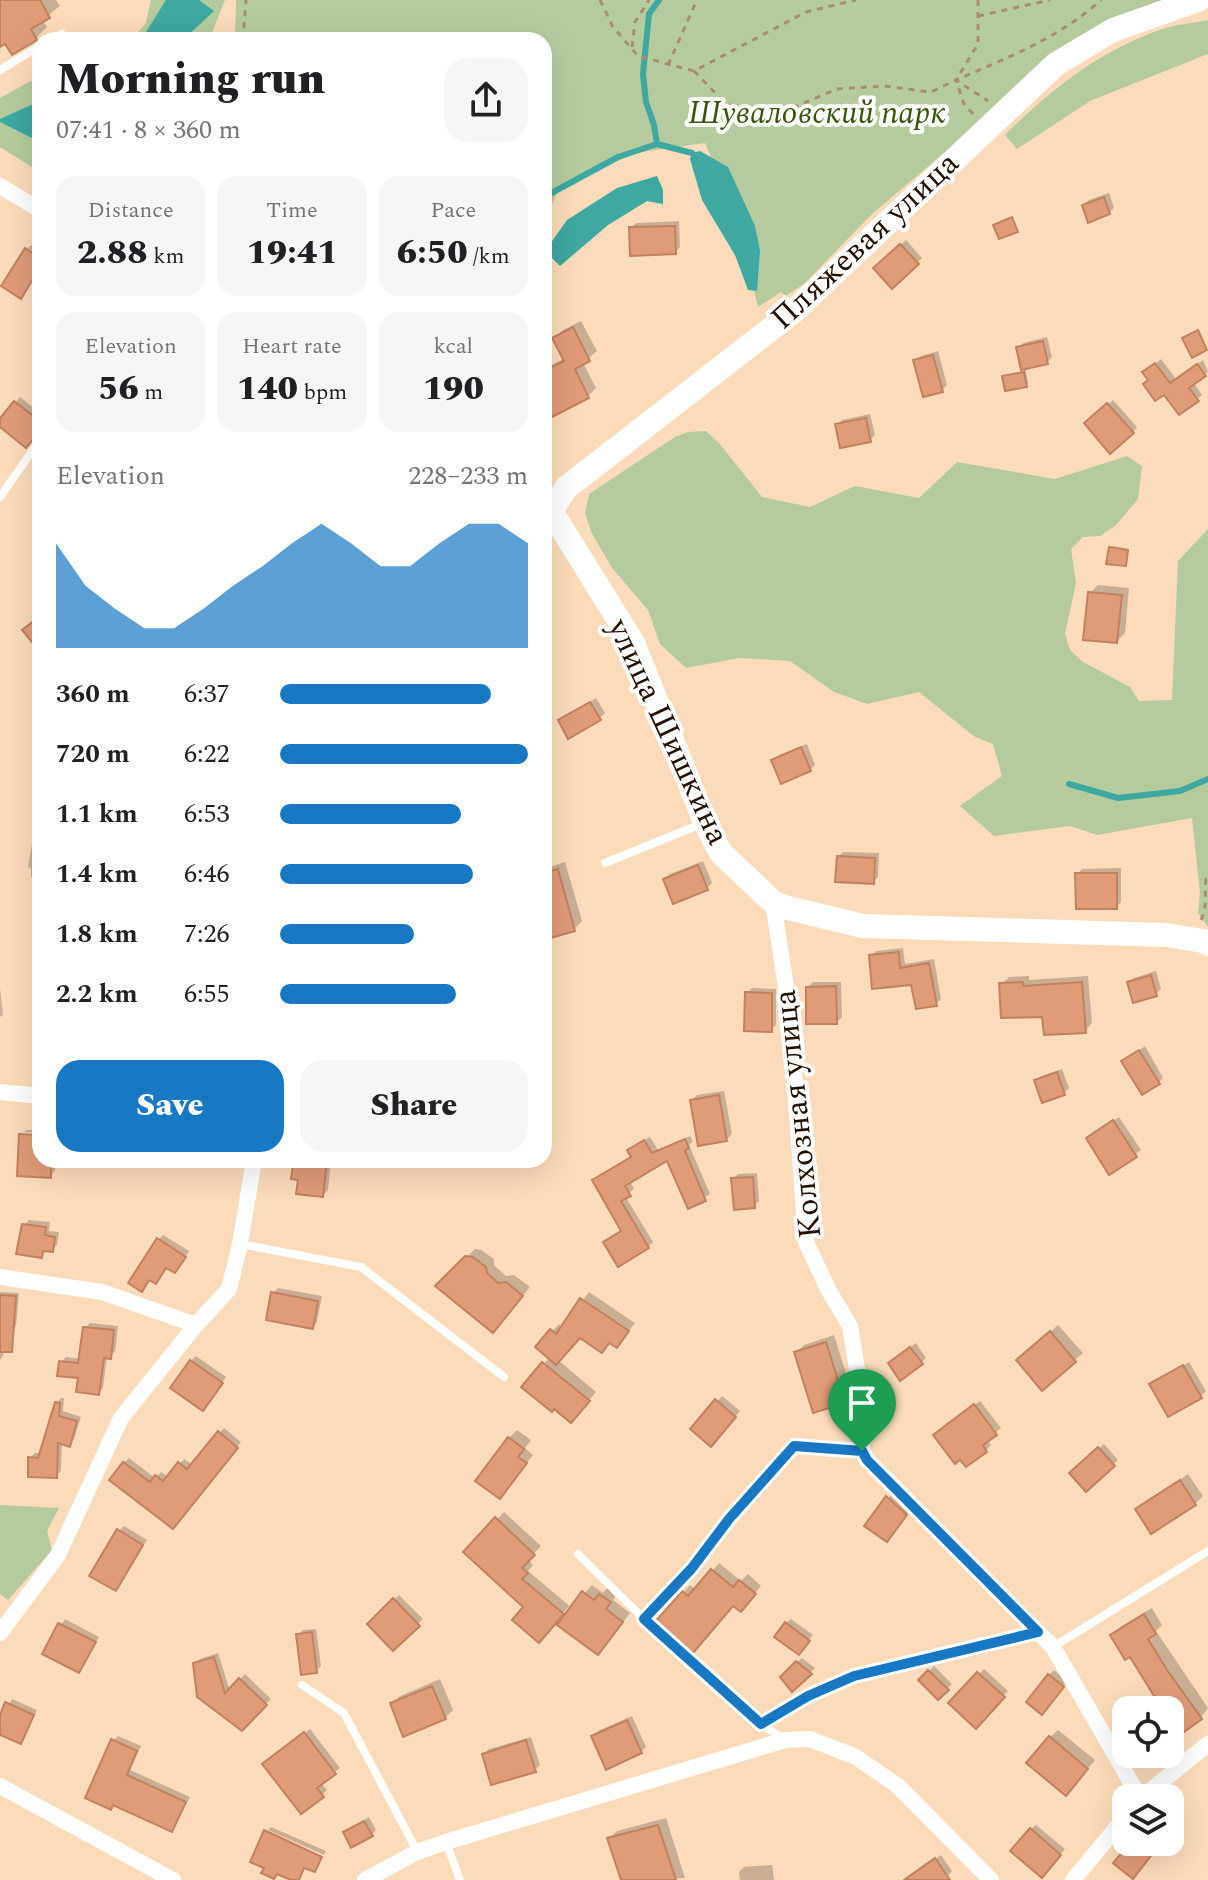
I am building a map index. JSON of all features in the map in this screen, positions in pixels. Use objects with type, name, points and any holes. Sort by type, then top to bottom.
[{"type":"street","name":"Пляжевая улица","points":[[552,504],[566,488],[794,311],[1056,64],[1113,30],[1198,0]]},
{"type":"street","points":[[0,186],[32,205]]},
{"type":"street","name":"улица Шишкина","points":[[552,515],[633,643],[705,822],[721,853],[773,902],[863,926],[1105,933],[1199,942]]},
{"type":"street","name":"Колхозная улица","points":[[773,902],[790,1014],[806,1242],[850,1326],[864,1411],[862,1451]]},
{"type":"street","points":[[0,1092],[32,1095]]},
{"type":"street","points":[[0,1633],[58,1555],[121,1418],[229,1289],[253,1168]]},
{"type":"street","points":[[0,1277],[102,1292],[196,1325]]},
{"type":"street","points":[[862,1451],[867,1460],[1053,1647],[1132,1784]]},
{"type":"street","points":[[365,1880],[417,1852],[446,1842],[785,1740],[810,1739],[856,1757],[898,1786],[985,1878]]},
{"type":"street","points":[[1158,1784],[1208,1744]]},
{"type":"street","points":[[0,1786],[173,1880]]},
{"type":"street","points":[[1073,1880],[1112,1833]]},
{"type":"lane","points":[[0,70],[32,51]]},
{"type":"lane","points":[[0,497],[32,451]]},
{"type":"lane","points":[[605,863],[705,822]]},
{"type":"lane","points":[[240,1244],[361,1267],[504,1377]]},
{"type":"lane","points":[[644,1619],[692,1568],[729,1519],[794,1446],[862,1451]]},
{"type":"lane","points":[[1053,1647],[1208,1551]]},
{"type":"lane","points":[[578,1554],[644,1619],[761,1724],[785,1740]]},
{"type":"lane","points":[[761,1724],[808,1696],[854,1676],[1038,1632]]},
{"type":"lane","points":[[302,1685],[344,1713],[417,1852]]},
{"type":"lane","points":[[446,1842],[460,1880]]},
{"type":"path","points":[[244,32],[246,0]]},
{"type":"path","points":[[600,0],[613,27],[638,56],[694,71],[724,102],[759,122],[837,89],[884,86],[931,92],[1030,49],[1084,15],[1101,0]]},
{"type":"path","points":[[632,47],[635,22],[649,0]]},
{"type":"path","points":[[668,65],[697,0]]},
{"type":"path","points":[[694,71],[806,12],[856,0]]},
{"type":"path","points":[[978,0],[978,44],[956,80],[964,104],[985,130]]},
{"type":"path","points":[[978,16],[1050,0]]},
{"type":"path","points":[[956,80],[1005,112]]},
{"type":"path","points":[[1199,942],[1206,912],[1205,887],[1208,879]]},
{"type":"green space","points":[[151,0],[225,0],[212,32],[138,32],[146,23]]},
{"type":"green space","name":"Шуваловский парк","points":[[236,0],[1167,0],[1072,44],[872,214],[805,283],[786,296],[781,292],[758,307],[739,224],[705,143],[634,153],[558,190],[552,205],[552,32],[235,32]]},
{"type":"green space","points":[[1208,20],[1208,54],[1090,101],[1017,149],[1005,135],[1059,86],[1120,47],[1165,28]]},
{"type":"green space","points":[[32,80],[32,167],[0,147],[0,98]]},
{"type":"green space","points":[[706,431],[762,497],[810,507],[855,486],[919,498],[957,462],[1055,479],[1127,456],[1142,466],[1138,499],[1116,525],[1100,536],[1083,537],[1071,549],[1076,583],[1065,634],[1070,650],[1083,662],[1130,687],[1139,701],[1172,700],[1178,561],[1208,529],[1208,927],[1198,913],[1200,893],[1192,818],[1097,835],[1070,826],[994,836],[960,806],[1002,776],[993,744],[975,737],[919,692],[867,704],[834,692],[790,661],[739,658],[686,668],[660,644],[648,610],[612,568],[591,532],[585,512],[589,494],[675,437],[688,432]]},
{"type":"green space","points":[[0,1505],[59,1508],[47,1531],[52,1550],[8,1600],[0,1594]]},
{"type":"water","points":[[166,0],[199,0],[214,11],[192,32],[146,32]]},
{"type":"water","points":[[32,105],[32,138],[0,122],[0,119]]},
{"type":"water","points":[[700,151],[728,167],[755,226],[760,251],[757,291],[748,290],[735,255],[702,200],[690,159],[692,153]]},
{"type":"water","points":[[657,176],[663,190],[663,204],[647,201],[608,225],[560,266],[552,258],[552,241],[567,220],[617,188]]},
{"type":"building","points":[[0,0],[40,0],[50,18],[31,29],[32,43],[12,55],[5,44],[0,47]]},
{"type":"building","points":[[1104,197],[1110,214],[1088,223],[1082,205]]},
{"type":"building","points":[[1012,217],[1018,232],[999,239],[993,225]]},
{"type":"building","points":[[675,226],[676,254],[630,256],[629,227]]},
{"type":"building","points":[[900,244],[919,264],[892,289],[873,268]]},
{"type":"building","points":[[25,248],[32,253],[32,280],[21,299],[1,286]]},
{"type":"building","points":[[573,327],[590,361],[575,369],[589,398],[552,417],[552,367],[564,361],[552,338]]},
{"type":"building","points":[[1198,330],[1207,350],[1192,358],[1182,338]]},
{"type":"building","points":[[1043,341],[1048,364],[1021,370],[1016,347]]},
{"type":"building","points":[[933,355],[943,392],[923,397],[913,360]]},
{"type":"building","points":[[1155,363],[1170,383],[1197,364],[1206,376],[1189,388],[1199,401],[1179,415],[1164,395],[1155,401],[1143,384],[1148,380],[1142,372]]},
{"type":"building","points":[[1024,372],[1027,387],[1005,391],[1002,376]]},
{"type":"building","points":[[14,401],[32,415],[32,441],[26,448],[0,427],[0,418]]},
{"type":"building","points":[[1107,403],[1134,433],[1110,454],[1084,423]]},
{"type":"building","points":[[866,418],[871,442],[840,448],[835,424]]},
{"type":"building","points":[[1109,547],[1128,550],[1126,566],[1106,564]]},
{"type":"building","points":[[1088,592],[1122,595],[1117,643],[1083,640]]},
{"type":"building","points":[[32,622],[32,642],[22,630]]},
{"type":"building","points":[[590,702],[601,720],[568,739],[558,720]]},
{"type":"building","points":[[801,747],[811,771],[781,784],[771,760]]},
{"type":"building","points":[[837,856],[875,858],[874,884],[835,882]]},
{"type":"building","points":[[698,865],[708,890],[673,904],[663,879]]},
{"type":"building","points":[[558,869],[575,931],[552,938],[552,871]]},
{"type":"building","points":[[1075,873],[1117,873],[1117,909],[1076,909]]},
{"type":"building","points":[[899,952],[900,968],[929,963],[937,1006],[916,1009],[911,985],[872,989],[869,955]]},
{"type":"building","points":[[1151,975],[1157,996],[1133,1003],[1127,982]]},
{"type":"building","points":[[1023,982],[1023,986],[1082,982],[1086,1033],[1044,1035],[1042,1017],[1001,1018],[999,983]]},
{"type":"building","points":[[836,986],[837,1024],[806,1024],[806,987]]},
{"type":"building","points":[[745,992],[772,993],[772,1032],[744,1031]]},
{"type":"building","points":[[1139,1050],[1160,1084],[1142,1095],[1121,1061]]},
{"type":"building","points":[[1057,1072],[1065,1095],[1042,1103],[1034,1080]]},
{"type":"building","points":[[719,1095],[727,1141],[698,1146],[690,1100]]},
{"type":"building","points":[[1113,1120],[1137,1157],[1109,1175],[1086,1138]]},
{"type":"building","points":[[19,1134],[32,1135],[32,1168],[51,1168],[51,1178],[17,1176]]},
{"type":"building","points":[[685,1139],[689,1148],[685,1151],[706,1201],[688,1209],[667,1161],[625,1186],[631,1196],[621,1201],[649,1248],[618,1267],[603,1242],[621,1231],[592,1180],[631,1157],[627,1150],[644,1140],[652,1153]]},
{"type":"building","points":[[293,1168],[326,1168],[323,1197],[296,1194],[298,1180],[291,1179]]},
{"type":"building","points":[[753,1177],[755,1208],[734,1210],[731,1178]]},
{"type":"building","points":[[22,1224],[46,1227],[45,1235],[55,1237],[53,1252],[43,1251],[42,1258],[16,1254]]},
{"type":"building","points":[[157,1238],[186,1257],[175,1273],[166,1268],[156,1284],[149,1280],[142,1292],[128,1283]]},
{"type":"building","points":[[465,1256],[473,1257],[486,1267],[487,1273],[498,1283],[506,1282],[523,1296],[493,1333],[435,1286]]},
{"type":"building","points":[[271,1292],[318,1301],[313,1329],[266,1320]]},
{"type":"building","points":[[0,1295],[16,1296],[12,1352],[0,1352]]},
{"type":"building","points":[[580,1298],[629,1331],[617,1348],[609,1343],[602,1353],[580,1338],[556,1365],[535,1347],[550,1329],[556,1334]]},
{"type":"building","points":[[83,1327],[114,1330],[111,1359],[104,1358],[99,1395],[76,1392],[78,1378],[57,1376],[59,1361],[78,1363]]},
{"type":"building","points":[[1050,1331],[1076,1362],[1042,1391],[1016,1360]]},
{"type":"building","points":[[826,1342],[845,1403],[813,1413],[794,1352]]},
{"type":"building","points":[[910,1347],[923,1364],[900,1381],[888,1363]]},
{"type":"building","points":[[190,1360],[223,1383],[203,1411],[170,1388]]},
{"type":"building","points":[[542,1362],[590,1401],[571,1423],[521,1387]]},
{"type":"building","points":[[1183,1365],[1202,1398],[1168,1417],[1149,1384]]},
{"type":"building","points":[[715,1399],[736,1417],[711,1447],[690,1429]]},
{"type":"building","points":[[55,1402],[60,1403],[59,1416],[77,1421],[70,1447],[58,1443],[57,1478],[28,1477],[28,1457],[38,1458]]},
{"type":"building","points":[[974,1404],[997,1435],[983,1445],[987,1452],[966,1467],[960,1460],[955,1464],[933,1435]]},
{"type":"building","points":[[218,1431],[238,1448],[173,1529],[109,1480],[123,1462],[150,1482],[155,1475],[163,1481],[178,1462],[187,1469]]},
{"type":"building","points":[[508,1437],[524,1449],[518,1457],[527,1463],[500,1499],[475,1481]]},
{"type":"building","points":[[1098,1447],[1115,1466],[1086,1492],[1069,1473]]},
{"type":"building","points":[[1180,1480],[1196,1505],[1151,1534],[1135,1509]]},
{"type":"building","points":[[886,1496],[907,1515],[887,1542],[864,1526]]},
{"type":"building","points":[[495,1517],[535,1555],[522,1568],[528,1573],[522,1579],[564,1614],[539,1643],[512,1620],[523,1607],[463,1552]]},
{"type":"building","points":[[117,1529],[143,1545],[116,1591],[89,1576]]},
{"type":"building","points":[[711,1569],[733,1587],[739,1580],[756,1594],[741,1612],[733,1606],[693,1653],[656,1621],[682,1591],[688,1596]]},
{"type":"building","points":[[582,1591],[594,1600],[599,1594],[611,1602],[606,1609],[623,1622],[598,1655],[557,1625]]},
{"type":"building","points":[[393,1598],[420,1626],[393,1651],[367,1624]]},
{"type":"building","points":[[1144,1614],[1156,1634],[1148,1639],[1202,1719],[1184,1732],[1184,1696],[1154,1696],[1130,1657],[1125,1660],[1110,1635]]},
{"type":"building","points":[[785,1622],[810,1641],[799,1655],[774,1637]]},
{"type":"building","points":[[58,1623],[96,1642],[79,1673],[42,1654]]},
{"type":"building","points":[[312,1632],[317,1673],[301,1675],[296,1634]]},
{"type":"building","points":[[214,1657],[225,1693],[239,1678],[267,1705],[242,1731],[197,1697],[193,1663]]},
{"type":"building","points":[[796,1661],[812,1674],[792,1692],[780,1677]]},
{"type":"building","points":[[928,1670],[949,1690],[938,1700],[918,1680]]},
{"type":"building","points":[[977,1672],[1005,1697],[976,1729],[948,1703]]},
{"type":"building","points":[[1048,1674],[1064,1687],[1042,1715],[1026,1702]]},
{"type":"building","points":[[432,1686],[446,1719],[403,1737],[390,1703]]},
{"type":"building","points":[[5,1702],[34,1715],[21,1744],[0,1735],[0,1715]]},
{"type":"building","points":[[627,1720],[642,1753],[606,1770],[591,1736]]},
{"type":"building","points":[[304,1732],[336,1774],[317,1788],[324,1797],[301,1814],[262,1764]]},
{"type":"building","points":[[1049,1736],[1088,1769],[1066,1796],[1026,1763]]},
{"type":"building","points":[[111,1739],[137,1751],[127,1775],[186,1802],[172,1832],[113,1805],[111,1810],[85,1798]]},
{"type":"building","points":[[526,1740],[536,1772],[491,1785],[482,1754]]},
{"type":"building","points":[[364,1821],[373,1836],[351,1848],[343,1832]]},
{"type":"building","points":[[658,1825],[676,1880],[621,1880],[607,1838]]},
{"type":"building","points":[[1030,1828],[1061,1855],[1042,1878],[1010,1851]]},
{"type":"building","points":[[264,1830],[322,1857],[315,1872],[304,1868],[299,1880],[277,1874],[274,1879],[261,1873],[264,1868],[250,1862]]},
{"type":"building","points":[[1119,1856],[1151,1856],[1133,1879],[1113,1863]]},
{"type":"building","points":[[935,1858],[950,1880],[904,1880]]},
{"type":"waterway","points":[[552,193],[618,157],[657,144],[646,102],[643,74],[649,14],[659,0]]},
{"type":"waterway","points":[[657,144],[692,153]]},
{"type":"waterway","points":[[1069,784],[1118,798],[1180,791],[1208,779]]},
{"type":"route","points":[[794,1446],[862,1451],[867,1460],[1038,1632],[854,1676],[808,1696],[761,1724],[644,1619],[692,1568],[729,1519],[794,1446]]}]
